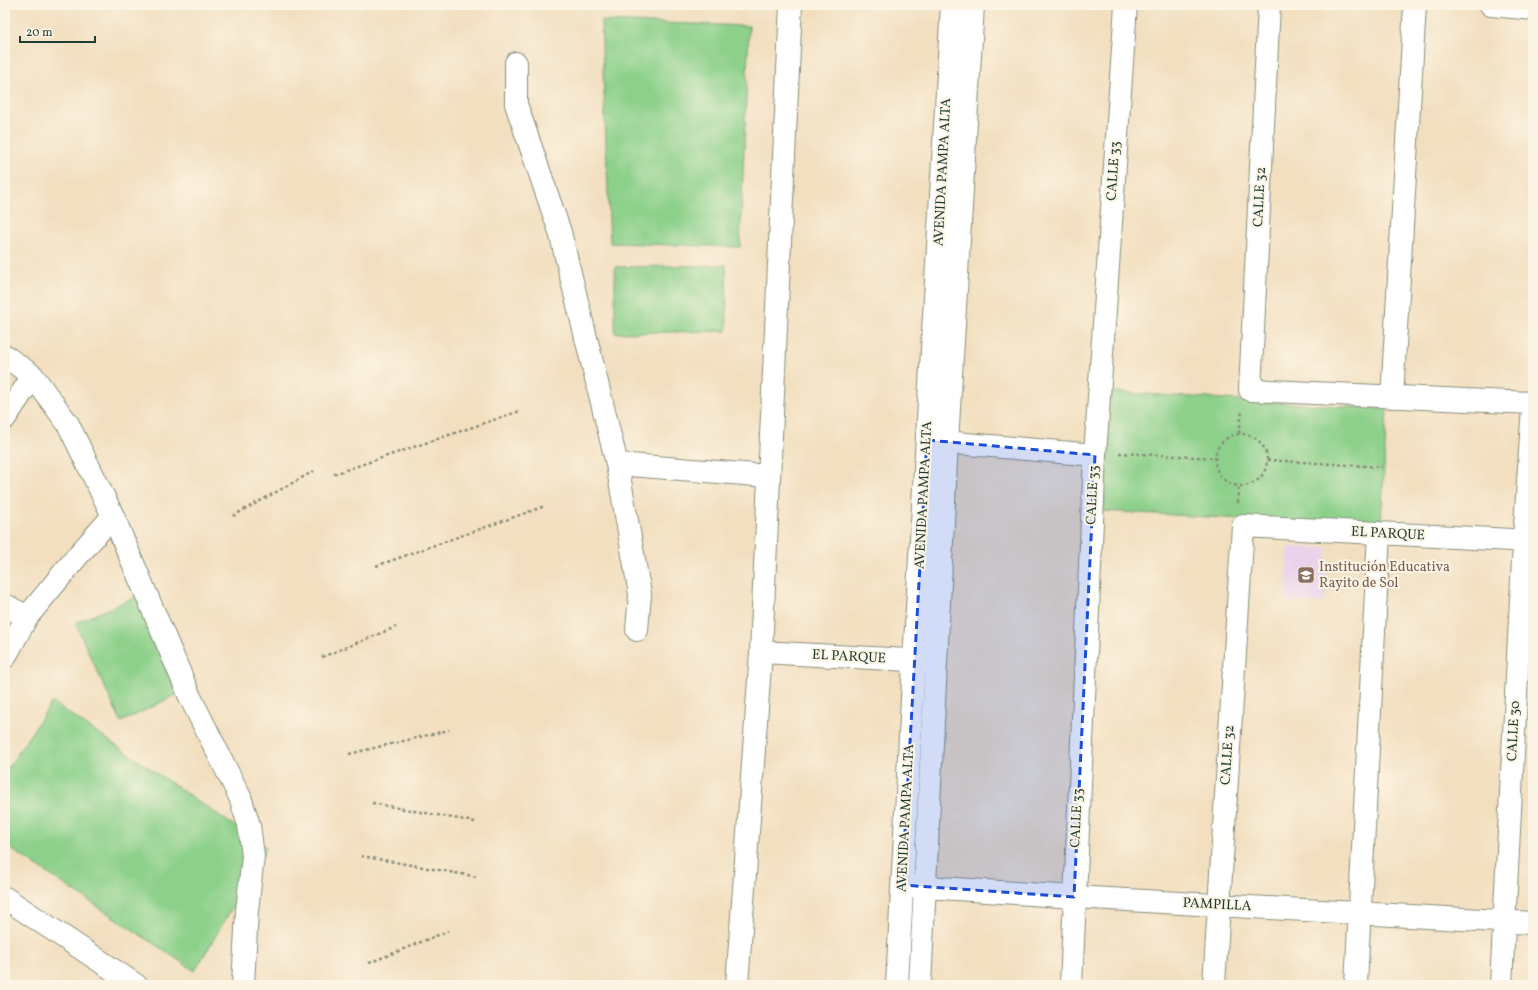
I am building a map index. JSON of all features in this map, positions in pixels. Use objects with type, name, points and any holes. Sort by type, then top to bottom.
[{"type":"street","points":[[737,985],[761,652],[791,5]]},
{"type":"street","name":"AVENIDA PAMPA ALTA","points":[[920,985],[937,661],[937,441],[952,5]]},
{"type":"street","name":"AVENIDA PAMPA ALTA","points":[[897,985],[914,660],[937,441],[973,5]]},
{"type":"street","name":"CALLE 33","points":[[1070,985],[1094,455],[1126,5]]},
{"type":"street","name":"CALLE 32","points":[[1269,5],[1250,390],[1392,397]]},
{"type":"street","points":[[1415,5],[1392,397],[1533,403]]},
{"type":"street","points":[[1491,5],[1533,9]]},
{"type":"street","points":[[516,63],[516,104],[560,232],[617,464],[640,594],[637,630]]},
{"type":"street","points":[[5,356],[33,376],[68,424],[113,516],[190,697],[240,797],[249,825],[253,856],[247,911],[243,985]]},
{"type":"street","points":[[5,418],[33,376]]},
{"type":"street","name":"CALLE 30","points":[[1501,985],[1528,541],[1533,406]]},
{"type":"street","points":[[937,441],[1094,455]]},
{"type":"street","points":[[617,464],[769,476]]},
{"type":"street","points":[[5,656],[27,618],[80,553],[113,516]]},
{"type":"street","name":"CALLE 32","points":[[1214,985],[1243,526]]},
{"type":"street","name":"EL PARQUE","points":[[1243,526],[1528,541]]},
{"type":"street","points":[[1356,985],[1378,533]]},
{"type":"street","points":[[5,605],[27,618]]},
{"type":"street","name":"EL PARQUE","points":[[761,652],[937,661]]},
{"type":"street","name":"PAMPILLA","points":[[902,885],[1074,897],[1533,923]]},
{"type":"street","points":[[5,898],[127,982]]},
{"type":"path","points":[[334,474],[520,411]]},
{"type":"path","points":[[1239,433],[1248,434],[1256,438],[1262,444],[1266,452],[1267,460],[1265,470],[1260,477],[1253,483],[1244,486],[1227,482],[1220,476],[1216,468],[1214,458],[1222,441],[1239,433]]},
{"type":"path","points":[[1094,455],[1110,452],[1214,458]]},
{"type":"path","points":[[1267,460],[1382,468]]},
{"type":"path","points":[[233,516],[314,471]]},
{"type":"path","points":[[376,566],[545,506]]},
{"type":"path","points":[[322,657],[396,627]]},
{"type":"path","points":[[349,754],[450,730]]},
{"type":"path","points":[[372,803],[475,822]]},
{"type":"path","points":[[361,856],[478,877]]},
{"type":"path","points":[[369,963],[448,931]]},
{"type":"highlighted area","points":[[927,440],[1095,455],[1074,897],[902,885]]},
{"type":"shaded area","name":"Institución Educativa Rayito de Sol","points":[[1288,547],[1327,548],[1325,603],[1286,601]]},
{"type":"green space","points":[[601,21],[749,26],[740,247],[610,243]]},
{"type":"green space","points":[[726,265],[727,331],[615,333],[615,267]]},
{"type":"green space","points":[[1111,392],[1387,409],[1381,527],[1104,511]]},
{"type":"green space","points":[[140,595],[182,692],[121,722],[75,623]]},
{"type":"green space","points":[[52,702],[267,848],[195,971],[5,845],[5,772]]},
{"type":"place","name":"Institución Educativa Rayito de Sol","points":[[1306,575]]}]
